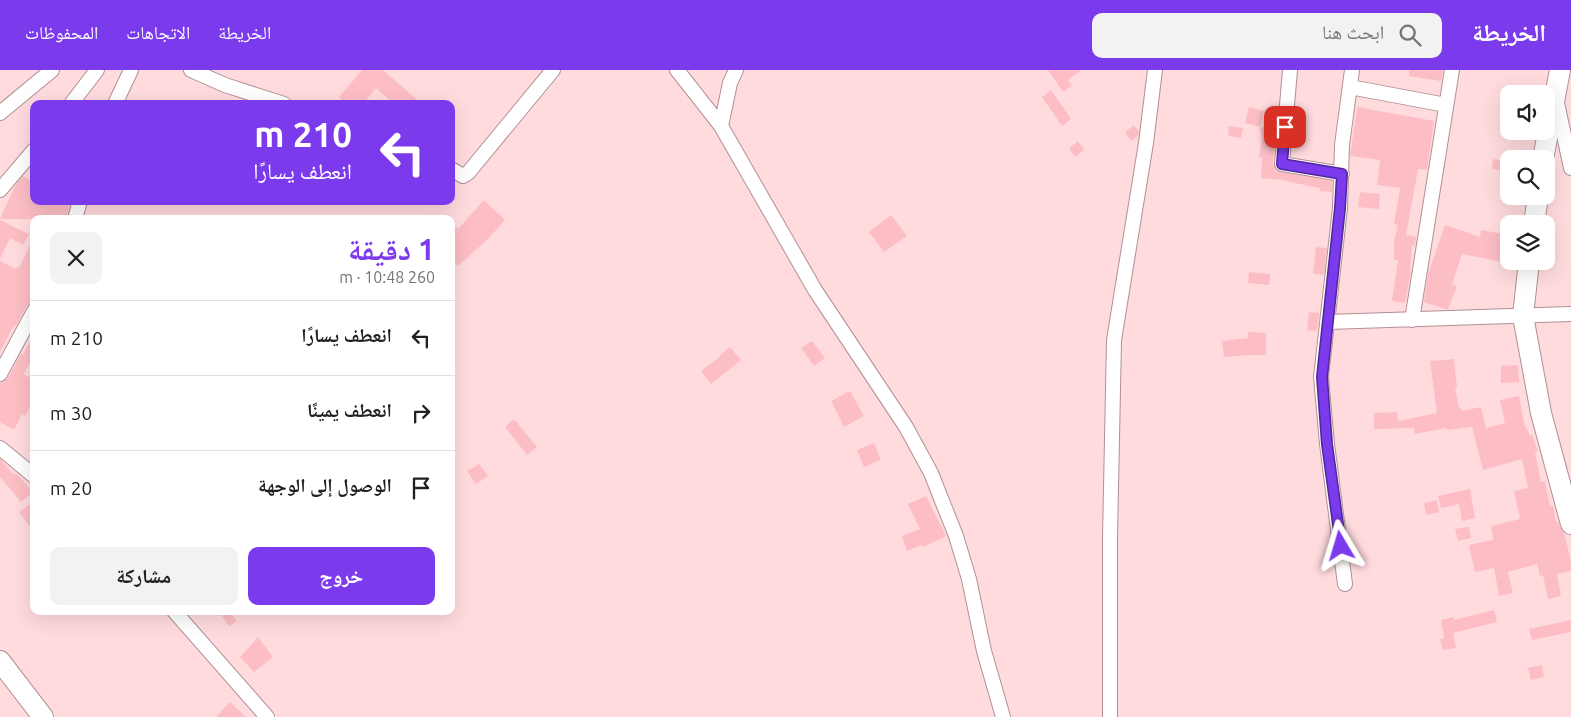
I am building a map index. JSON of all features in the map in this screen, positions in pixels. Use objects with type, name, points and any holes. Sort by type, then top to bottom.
[{"type":"street","points":[[0,113],[52,70]]},
{"type":"street","points":[[74,100],[97,70]]},
{"type":"street","points":[[117,100],[131,70]]},
{"type":"street","points":[[191,70],[225,85],[272,100]]},
{"type":"street","points":[[455,171],[463,176],[468,173],[553,70]]},
{"type":"street","points":[[677,70],[721,126],[815,290],[906,427],[931,473],[956,536],[969,579],[984,651],[1002,717]]},
{"type":"street","points":[[721,126],[730,83],[736,70]]},
{"type":"street","points":[[1110,717],[1110,537],[1114,340],[1156,70]]},
{"type":"street","points":[[1290,70],[1282,164],[1342,174]]},
{"type":"street","points":[[1345,584],[1322,403],[1322,368],[1340,208],[1342,145],[1352,70]]},
{"type":"street","points":[[1412,320],[1452,70]]},
{"type":"street","points":[[1555,88],[1560,70]]},
{"type":"street","points":[[1350,87],[1446,105]]},
{"type":"street","points":[[1555,96],[1571,168]]},
{"type":"street","points":[[0,190],[30,155]]},
{"type":"street","points":[[1528,270],[1523,316],[1541,413],[1569,513]]},
{"type":"street","points":[[1328,322],[1571,314]]},
{"type":"street","points":[[0,374],[30,318]]},
{"type":"street","points":[[0,448],[30,473]]},
{"type":"street","points":[[178,615],[267,717]]},
{"type":"street","points":[[0,662],[43,717]]},
{"type":"building","points":[[362,70],[383,70],[417,100],[390,100],[376,88],[366,100],[342,100],[339,97]]},
{"type":"building","points":[[1048,70],[1081,70],[1068,80],[1072,85],[1063,92]]},
{"type":"building","points":[[1409,70],[1443,70],[1441,81],[1409,76]]},
{"type":"building","points":[[1051,90],[1071,119],[1062,126],[1042,97]]},
{"type":"building","points":[[1249,107],[1264,111],[1260,127],[1245,123]]},
{"type":"building","points":[[1357,107],[1434,121],[1427,170],[1418,169],[1406,235],[1416,237],[1415,246],[1412,245],[1411,271],[1405,303],[1392,301],[1398,260],[1394,260],[1394,241],[1398,225],[1394,224],[1400,188],[1377,185],[1380,160],[1350,156]]},
{"type":"building","points":[[1277,123],[1273,163],[1276,171],[1332,181],[1332,192],[1320,191],[1320,188],[1285,180],[1261,178],[1262,158],[1259,157],[1262,137],[1260,128]]},
{"type":"building","points":[[1134,125],[1139,132],[1138,136],[1131,141],[1125,132]]},
{"type":"building","points":[[1229,126],[1243,128],[1241,138],[1228,136]]},
{"type":"building","points":[[1078,141],[1084,150],[1075,157],[1069,148]]},
{"type":"building","points":[[1493,159],[1500,160],[1500,170],[1492,169]]},
{"type":"building","points":[[23,176],[30,180],[30,205],[70,205],[67,215],[30,215],[30,219],[0,219],[15,186]]},
{"type":"building","points":[[1360,192],[1380,194],[1379,209],[1358,207]]},
{"type":"building","points":[[484,200],[505,220],[488,239],[458,266],[455,263],[455,226],[458,229]]},
{"type":"building","points":[[891,215],[907,236],[884,252],[869,232]]},
{"type":"building","points":[[0,220],[29,234],[23,245],[10,238],[0,259]]},
{"type":"building","points":[[1445,225],[1480,237],[1481,230],[1500,233],[1500,261],[1462,254],[1452,284],[1457,286],[1448,309],[1424,302],[1428,274]]},
{"type":"building","points":[[30,246],[30,303],[16,326],[14,325],[0,352],[0,261],[16,269],[17,267],[19,268]]},
{"type":"building","points":[[1316,247],[1327,248],[1324,275],[1313,274]]},
{"type":"building","points":[[1249,272],[1270,274],[1269,285],[1248,283]]},
{"type":"building","points":[[1309,312],[1319,313],[1317,331],[1307,330]]},
{"type":"building","points":[[1248,332],[1266,333],[1266,355],[1224,357],[1222,341],[1248,338]]},
{"type":"building","points":[[812,341],[825,358],[814,366],[801,348]]},
{"type":"building","points":[[30,342],[30,363],[24,374],[30,378],[30,407],[25,416],[22,414],[14,430],[0,422],[0,383],[8,378],[21,354],[23,355]]},
{"type":"building","points":[[730,347],[741,360],[711,384],[701,371]]},
{"type":"building","points":[[1454,359],[1457,387],[1455,388],[1459,408],[1461,408],[1461,411],[1481,407],[1486,428],[1505,423],[1500,400],[1519,396],[1524,423],[1530,436],[1532,435],[1538,451],[1535,452],[1541,482],[1545,481],[1550,506],[1553,506],[1556,522],[1558,522],[1566,539],[1571,571],[1557,574],[1561,596],[1548,599],[1543,575],[1540,576],[1537,564],[1508,572],[1513,593],[1499,596],[1494,568],[1475,572],[1469,545],[1493,540],[1491,526],[1520,519],[1514,491],[1528,488],[1522,459],[1483,470],[1472,427],[1446,430],[1446,428],[1415,434],[1414,428],[1374,429],[1374,413],[1397,412],[1398,421],[1437,413],[1430,361]]},
{"type":"building","points":[[1518,365],[1519,382],[1501,383],[1501,366]]},
{"type":"building","points":[[850,391],[864,416],[844,427],[831,401]]},
{"type":"building","points":[[514,419],[537,447],[527,455],[505,427]]},
{"type":"building","points":[[874,443],[881,460],[864,467],[857,450]]},
{"type":"building","points":[[0,459],[14,475],[16,473],[30,489],[30,494],[21,502],[0,477]]},
{"type":"building","points":[[479,464],[488,476],[476,484],[467,471]]},
{"type":"building","points":[[1470,489],[1475,518],[1462,521],[1459,504],[1441,508],[1438,496]]},
{"type":"building","points":[[926,496],[946,536],[923,547],[922,545],[907,551],[902,536],[920,529],[908,504]]},
{"type":"building","points":[[1437,500],[1439,512],[1426,515],[1424,503]]},
{"type":"building","points":[[30,504],[30,527],[19,512]]},
{"type":"building","points":[[1469,527],[1471,538],[1458,541],[1455,529]]},
{"type":"building","points":[[1494,610],[1497,622],[1453,633],[1456,648],[1443,650],[1440,639],[1444,638],[1441,620],[1454,617],[1454,620]]},
{"type":"building","points":[[232,615],[237,621],[229,626],[222,616]]},
{"type":"building","points":[[1571,620],[1571,632],[1532,640],[1529,629]]},
{"type":"building","points":[[258,637],[273,657],[254,672],[240,657]]},
{"type":"building","points":[[1542,665],[1544,677],[1531,680],[1528,668]]},
{"type":"building","points":[[230,702],[246,717],[216,717]]},
{"type":"route","points":[[1285,127],[1282,164],[1342,174],[1322,368],[1322,403],[1341,546]]}]
